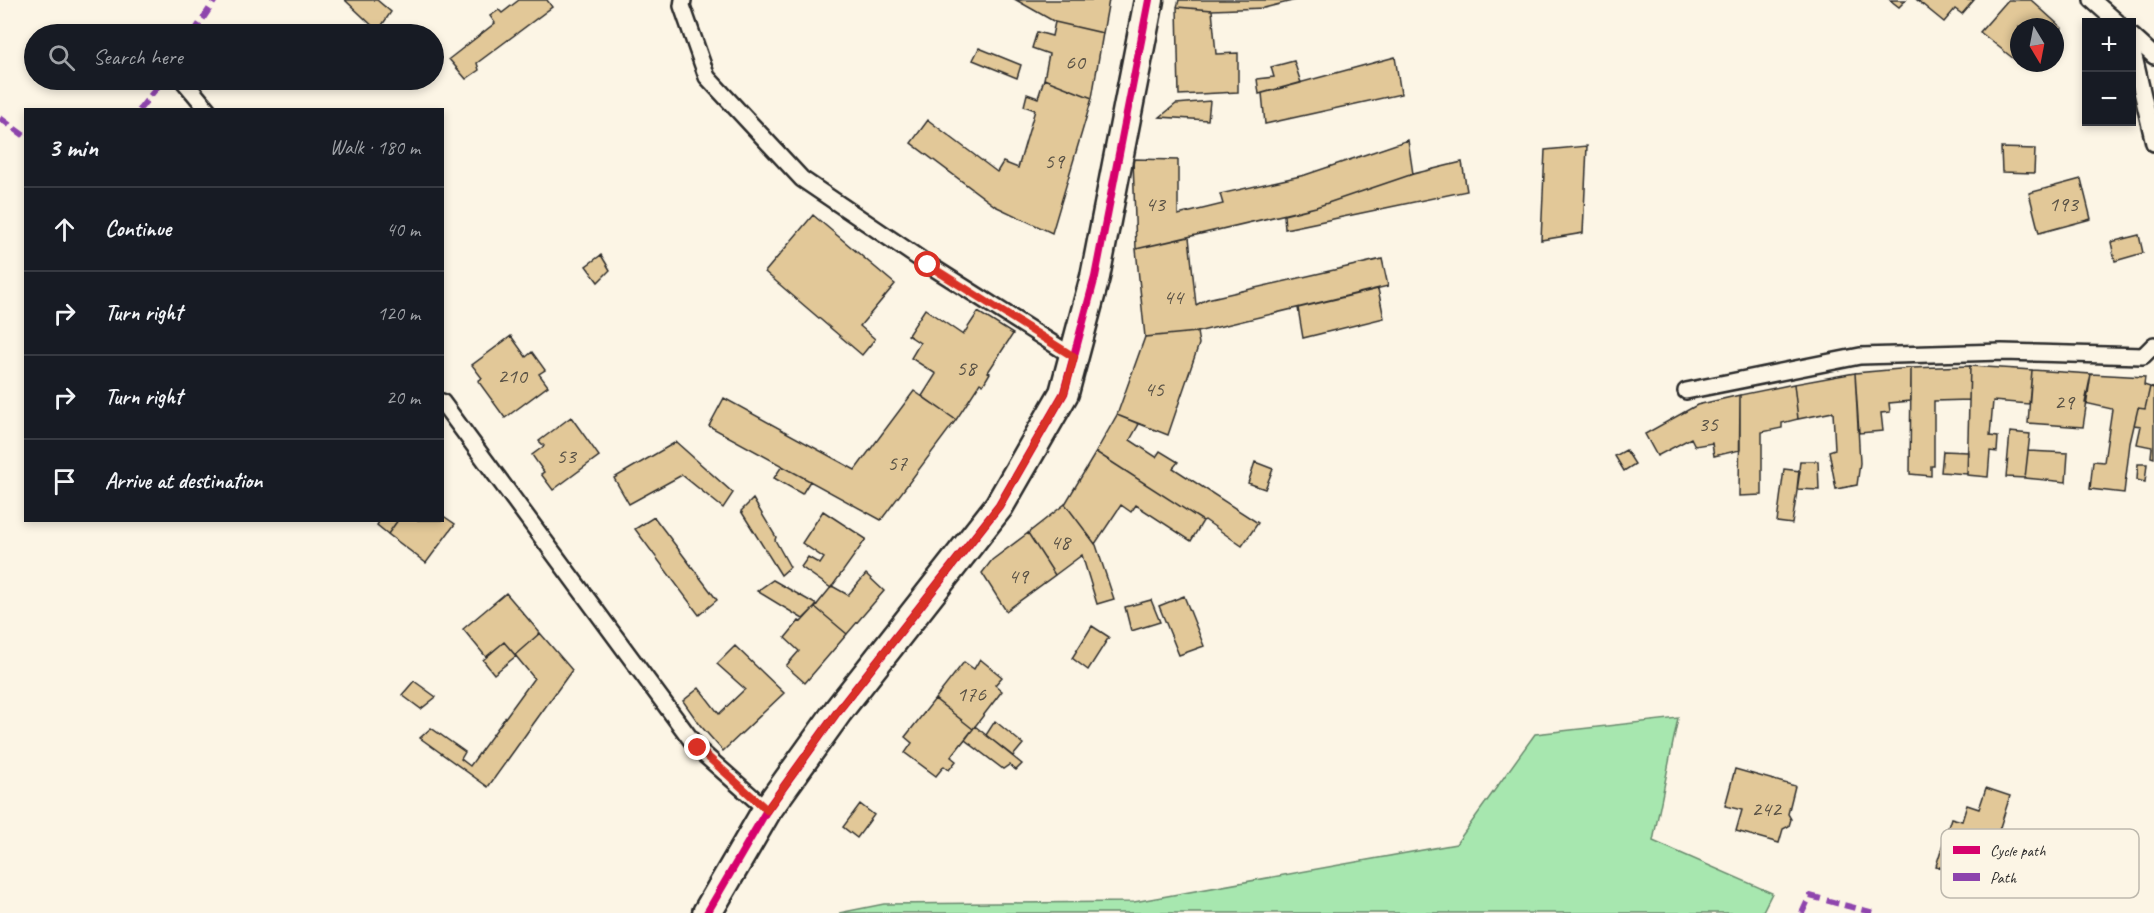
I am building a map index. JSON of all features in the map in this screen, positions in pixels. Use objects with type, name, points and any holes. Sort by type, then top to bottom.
[{"type":"street","points":[[707,913],[767,810],[838,711],[999,506],[1064,393],[1095,277],[1149,0]]},
{"type":"lane","points":[[683,0],[682,6],[708,77],[802,179],[928,265],[1074,357]]},
{"type":"lane","points":[[2092,0],[2112,18]]},
{"type":"lane","points":[[2136,40],[2154,56]]},
{"type":"lane","points":[[2136,65],[2154,142]]},
{"type":"lane","points":[[191,90],[206,108]]},
{"type":"lane","points":[[1686,391],[1860,356],[2002,352],[2143,356],[2154,345]]},
{"type":"lane","points":[[444,405],[698,748],[767,810]]},
{"type":"green space","points":[[1678,718],[1653,841],[1772,893],[1762,913],[839,913],[884,904],[1134,902],[1456,844],[1535,734]]},
{"type":"building","points":[[345,0],[377,0],[391,12],[383,24],[371,24]]},
{"type":"building","points":[[519,0],[547,0],[552,7],[477,63],[479,70],[466,79],[449,59],[495,23],[490,16],[499,10],[502,13]]},
{"type":"building","points":[[1016,0],[1109,0],[1103,33],[1055,22]]},
{"type":"building","points":[[1179,0],[1296,0],[1264,8],[1212,10],[1177,7]]},
{"type":"building","points":[[1890,0],[1906,0],[1899,7]]},
{"type":"building","points":[[1917,0],[1974,0],[1962,14],[1955,9],[1944,22]]},
{"type":"building","points":[[2008,0],[2031,0],[2051,18],[2010,18],[2010,56],[1980,32]]},
{"type":"building","points":[[1177,7],[1212,10],[1216,54],[1238,53],[1238,92],[1179,95]]},
{"type":"building","points":[[1055,22],[1103,33],[1092,98],[1044,79],[1049,54],[1032,48],[1037,32],[1052,36]]},
{"type":"building","points":[[979,48],[1021,65],[1017,78],[973,60]]},
{"type":"building","points":[[1395,57],[1401,94],[1265,124],[1262,93]]},
{"type":"building","points":[[1294,61],[1301,83],[1259,94],[1257,79],[1274,77],[1271,67]]},
{"type":"building","points":[[1044,79],[1092,98],[1052,233],[995,206],[911,143],[928,120],[997,172],[1003,162],[1018,168],[1035,110],[1024,106],[1027,94],[1038,98]]},
{"type":"building","points":[[1210,101],[1208,120],[1160,117],[1176,104]]},
{"type":"building","points":[[1408,140],[1413,174],[1316,207],[1136,249],[1133,159],[1178,160],[1178,215],[1223,204],[1220,194],[1305,175]]},
{"type":"building","points":[[1587,146],[1583,233],[1541,240],[1545,150]]},
{"type":"building","points":[[2001,148],[2035,149],[2034,173],[2002,172]]},
{"type":"building","points":[[1462,162],[1467,191],[1285,229],[1284,215],[1316,207],[1413,174]]},
{"type":"building","points":[[2081,179],[2091,219],[2039,233],[2029,193]]},
{"type":"building","points":[[813,215],[895,284],[860,326],[875,339],[862,355],[765,272]]},
{"type":"building","points":[[2139,235],[2143,253],[2115,261],[2111,242]]},
{"type":"building","points":[[1189,237],[1196,305],[1207,299],[1382,259],[1388,286],[1197,332],[1145,337],[1136,249]]},
{"type":"building","points":[[601,255],[610,270],[598,282],[586,266]]},
{"type":"building","points":[[1378,289],[1384,318],[1303,338],[1298,308]]},
{"type":"building","points":[[925,309],[963,335],[978,312],[1013,334],[988,372],[990,373],[983,385],[980,383],[956,420],[922,396],[936,374],[911,358],[920,343],[908,335]]},
{"type":"building","points":[[1197,332],[1199,344],[1168,435],[1117,415],[1145,337]]},
{"type":"building","points":[[511,336],[526,357],[532,352],[545,370],[539,374],[548,386],[505,418],[478,381],[482,378],[472,365]]},
{"type":"building","points":[[1970,366],[2032,370],[2029,404],[1993,401],[1990,436],[1998,437],[1997,452],[1990,451],[1988,477],[1967,475]]},
{"type":"building","points":[[1970,366],[1969,400],[1934,401],[1934,466],[1931,466],[1931,476],[1910,474],[1911,368]]},
{"type":"building","points":[[1911,368],[1911,401],[1889,403],[1890,412],[1881,413],[1883,431],[1859,433],[1855,373]]},
{"type":"building","points":[[2032,370],[2091,374],[2083,427],[2028,423]]},
{"type":"building","points":[[1855,373],[1860,463],[1857,485],[1836,489],[1829,451],[1835,449],[1833,412],[1798,419],[1794,384]]},
{"type":"building","points":[[2091,374],[2145,377],[2144,385],[2150,387],[2145,409],[2138,408],[2130,443],[2124,493],[2090,489],[2093,461],[2104,462],[2112,409],[2085,403]]},
{"type":"building","points":[[1794,384],[1798,419],[1782,423],[1782,428],[1762,432],[1762,495],[1739,496],[1740,395]]},
{"type":"building","points":[[2150,387],[2154,388],[2154,458],[2151,457],[2152,447],[2137,444],[2141,426],[2134,425],[2138,408],[2145,409]]},
{"type":"building","points":[[914,391],[956,420],[881,520],[709,426],[724,398],[855,470]]},
{"type":"building","points":[[1740,395],[1740,450],[1714,456],[1712,443],[1695,446],[1691,438],[1657,456],[1645,434],[1697,405]]},
{"type":"building","points":[[1117,415],[1139,424],[1130,440],[1156,457],[1160,451],[1178,462],[1173,468],[1258,523],[1242,546],[1205,520],[1203,521],[1096,452]]},
{"type":"building","points":[[571,417],[599,456],[553,490],[541,474],[544,472],[532,455],[544,446],[539,441]]},
{"type":"building","points":[[2010,432],[2030,434],[2025,478],[2006,477]]},
{"type":"building","points":[[676,442],[733,493],[723,508],[682,475],[629,504],[614,478]]},
{"type":"building","points":[[1626,450],[1635,464],[1624,471],[1615,456]]},
{"type":"building","points":[[1943,451],[1968,452],[1967,474],[1941,472]]},
{"type":"building","points":[[2028,451],[2068,453],[2066,482],[2025,478]]},
{"type":"building","points":[[1096,452],[1203,521],[1191,541],[1136,505],[1131,512],[1121,505],[1095,544],[1065,504]]},
{"type":"building","points":[[1800,461],[1818,461],[1819,490],[1797,489]]},
{"type":"building","points":[[1255,462],[1273,469],[1265,489],[1248,483]]},
{"type":"building","points":[[2138,464],[2147,464],[2145,482],[2137,480]]},
{"type":"building","points":[[782,466],[810,481],[802,494],[774,478]]},
{"type":"building","points":[[1784,469],[1800,471],[1792,524],[1777,522]]},
{"type":"building","points":[[753,499],[776,537],[775,540],[790,567],[781,575],[741,511]]},
{"type":"building","points":[[1065,504],[1096,545],[1114,599],[1097,604],[1082,555],[1055,575],[1028,533]]},
{"type":"building","points":[[823,511],[866,539],[831,588],[801,567],[808,557],[820,564],[824,558],[802,543]]},
{"type":"building","points":[[444,516],[455,524],[426,563],[388,534],[397,522],[444,522]]},
{"type":"building","points":[[654,517],[717,600],[699,615],[635,529]]},
{"type":"building","points":[[379,522],[397,522],[388,534],[377,525]]},
{"type":"building","points":[[1028,533],[1055,575],[1006,611],[982,573],[992,560]]},
{"type":"building","points":[[866,574],[884,591],[847,634],[815,607],[832,586],[848,595]]},
{"type":"building","points":[[773,580],[817,605],[803,619],[757,591]]},
{"type":"building","points":[[506,593],[540,633],[515,655],[504,642],[486,657],[463,629]]},
{"type":"building","points":[[1184,596],[1204,646],[1179,655],[1159,606]]},
{"type":"building","points":[[1151,600],[1160,622],[1131,631],[1125,607]]},
{"type":"building","points":[[815,607],[847,634],[805,683],[786,666],[799,651],[785,638]]},
{"type":"building","points":[[1092,626],[1109,637],[1088,670],[1072,658]]},
{"type":"building","points":[[540,633],[572,670],[488,787],[420,738],[431,728],[465,752],[461,759],[470,766],[534,678],[515,655]]},
{"type":"building","points":[[504,642],[516,656],[494,674],[483,660]]},
{"type":"building","points":[[735,646],[784,693],[723,751],[683,701],[699,688],[719,714],[745,689],[717,664]]},
{"type":"building","points":[[980,659],[1002,677],[995,685],[1002,691],[973,729],[935,699],[964,662],[974,669]]},
{"type":"building","points":[[414,681],[436,697],[421,709],[402,695]]},
{"type":"building","points":[[935,699],[973,729],[951,757],[956,761],[949,770],[944,766],[936,776],[905,753],[912,743],[905,737]]},
{"type":"building","points":[[995,721],[1023,744],[1013,756],[986,735]]},
{"type":"building","points":[[975,726],[1022,764],[1016,770],[1009,765],[1003,769],[965,740]]},
{"type":"building","points":[[1735,769],[1795,786],[1788,814],[1791,819],[1789,826],[1783,829],[1779,843],[1736,831],[1742,810],[1725,806]]},
{"type":"building","points":[[1986,788],[2010,796],[1999,829],[1948,829],[1951,818],[1962,821],[1967,805],[1979,809]]},
{"type":"building","points":[[860,804],[874,815],[857,838],[843,827]]},
{"type":"building","points":[[1941,850],[1941,868],[1936,866]]},
{"type":"marked path","points":[[199,24],[215,0]]},
{"type":"marked path","points":[[141,108],[155,90]]},
{"type":"marked path","points":[[0,118],[24,136]]},
{"type":"marked path","points":[[1802,913],[1810,896],[1874,913]]},
{"type":"cycle path","points":[[707,913],[767,810],[838,711],[999,506],[1064,393],[1095,277],[1149,0]]},
{"type":"route","points":[[698,748],[767,810],[838,711],[999,506],[1064,393],[1074,357],[928,265]]}]
